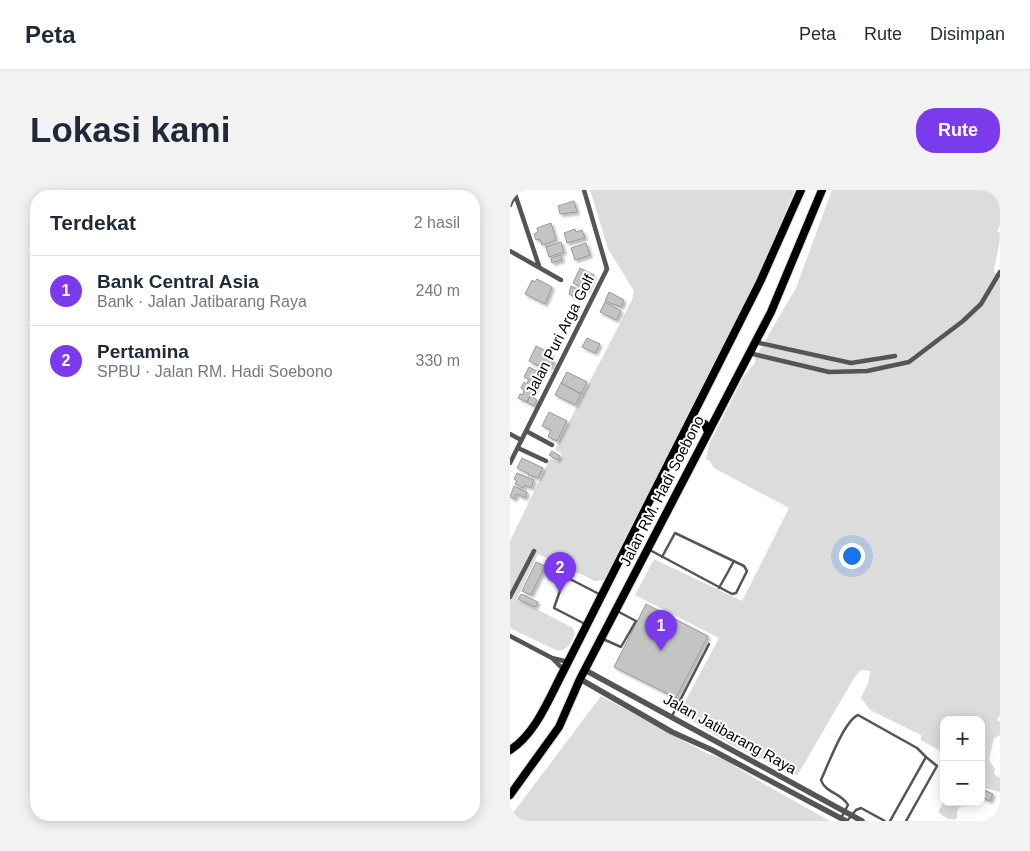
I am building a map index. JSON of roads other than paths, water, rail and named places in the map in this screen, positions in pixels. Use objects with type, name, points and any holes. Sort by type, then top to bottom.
[{"type":"main road","name":"Jalan RM. Hadi Soebono","points":[[510,750],[520,744],[543,709],[564,670],[760,282],[800,190]]},
{"type":"main road","name":"Jalan RM. Hadi Soebono","points":[[510,795],[559,727],[580,679],[776,300],[822,190]]},
{"type":"main road","points":[[678,447],[685,443],[699,422],[705,424],[708,432]]},
{"type":"main road","points":[[510,756],[520,744]]},
{"type":"street","name":"Jalan Puri Arga Golf","points":[[510,462],[607,269],[584,190]]},
{"type":"street","points":[[510,205],[516,192]]},
{"type":"street","points":[[516,192],[539,266]]},
{"type":"street","name":"Jalan Puri Arga Golf","points":[[510,251],[561,280]]},
{"type":"street","points":[[750,353],[829,372],[867,371],[908,362],[946,335],[980,304],[1000,272]]},
{"type":"street","points":[[755,342],[851,363],[867,371]]},
{"type":"street","points":[[851,363],[895,356]]},
{"type":"street","points":[[526,431],[552,445]]},
{"type":"street","points":[[510,434],[521,440]]},
{"type":"street","points":[[518,448],[546,461]]},
{"type":"street","points":[[510,597],[534,551]]},
{"type":"street","points":[[510,636],[552,658],[568,662]]},
{"type":"street","points":[[552,658],[564,670]]},
{"type":"street","name":"Jalan Jatibarang Raya","points":[[585,670],[862,821]]},
{"type":"street","name":"Jalan Jatibarang Raya","points":[[580,679],[682,736],[845,820]]},
{"type":"street","points":[[682,736],[686,726]]},
{"type":"lane","points":[[647,549],[719,588],[732,594],[736,593],[748,569],[676,533],[662,557]]},
{"type":"lane","points":[[719,588],[734,561]]},
{"type":"lane","points":[[586,624],[554,608],[563,582],[570,579],[601,595]]},
{"type":"lane","points":[[602,638],[621,647],[636,621],[616,611]]},
{"type":"lane","points":[[672,716],[709,644]]},
{"type":"lane","points":[[845,820],[845,812],[848,805],[844,798],[828,789],[821,780],[852,718],[858,715],[917,748],[937,766],[906,821]]},
{"type":"lane","points":[[890,821],[926,757]]},
{"type":"lane","points":[[845,820],[861,808],[885,821]]},
{"type":"place","name":"Pertamina","points":[[560,593]]},
{"type":"place","name":"Bank Central Asia","points":[[661,651]]}]
